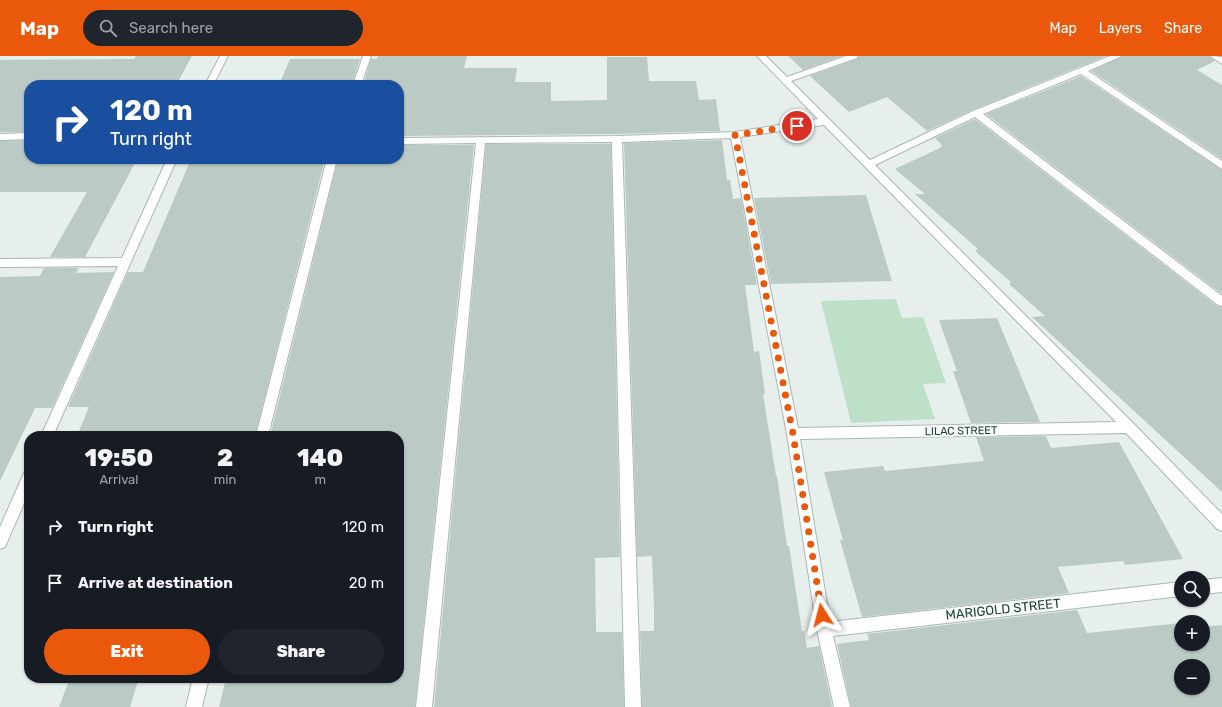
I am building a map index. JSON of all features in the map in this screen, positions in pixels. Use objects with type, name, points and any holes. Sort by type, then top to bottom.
[{"type":"street","points":[[212,80],[224,56]]},
{"type":"street","points":[[359,80],[367,56]]},
{"type":"street","points":[[762,56],[1129,427],[1222,524]]},
{"type":"street","points":[[786,80],[854,56]]},
{"type":"street","points":[[869,164],[976,113],[1118,56]]},
{"type":"street","points":[[1214,56],[1222,61]]},
{"type":"street","points":[[1082,71],[1222,166]]},
{"type":"street","points":[[976,113],[1222,302]]},
{"type":"street","points":[[404,141],[617,139],[735,135],[827,121]]},
{"type":"street","points":[[735,135],[793,434],[824,630],[842,707]]},
{"type":"street","points":[[0,137],[24,136]]},
{"type":"street","points":[[617,139],[633,707]]},
{"type":"street","points":[[424,707],[481,140]]},
{"type":"street","points":[[49,431],[124,262],[170,164]]},
{"type":"street","points":[[263,431],[331,164]]},
{"type":"street","points":[[0,263],[124,262]]},
{"type":"street","name":"LILAC STREET","points":[[793,434],[1129,427]]},
{"type":"street","points":[[0,542],[24,488]]},
{"type":"street","points":[[1210,586],[1222,585]]},
{"type":"street","name":"MARIGOLD STREET","points":[[824,630],[1174,590]]},
{"type":"street","points":[[194,707],[200,683]]},
{"type":"green space","points":[[896,299],[902,318],[923,317],[946,383],[923,384],[935,419],[851,423],[821,301]]},
{"type":"building","points":[[136,56],[192,56],[179,80],[24,80],[24,132],[0,132],[0,60],[134,59]]},
{"type":"building","points":[[378,56],[467,56],[464,68],[517,68],[515,82],[551,82],[551,101],[607,100],[607,57],[647,57],[649,81],[696,81],[699,100],[716,99],[720,131],[617,134],[404,136],[404,80],[365,80],[371,59],[377,59]]},
{"type":"building","points":[[788,56],[842,56],[803,70]]},
{"type":"building","points":[[859,56],[1106,56],[972,110],[927,131],[887,97],[849,112],[810,76],[857,59]]},
{"type":"building","points":[[1123,56],[1209,56],[1215,61],[1197,70],[1222,85],[1222,159],[1091,71]]},
{"type":"building","points":[[290,59],[360,59],[354,80],[281,80]]},
{"type":"building","points":[[1081,76],[1222,170],[1222,294],[986,114]]},
{"type":"building","points":[[975,119],[1217,306],[1222,307],[1222,492],[1032,317],[1045,316],[1009,284],[1011,282],[975,251],[978,249],[915,194],[925,194],[895,169],[942,147],[942,145],[935,138]]},
{"type":"building","points":[[24,140],[24,164],[134,164],[85,257],[50,257],[87,192],[0,192],[0,141]]},
{"type":"building","points":[[722,140],[727,180],[730,180],[733,199],[741,198],[757,285],[745,285],[754,352],[759,351],[765,394],[763,394],[802,631],[804,631],[807,648],[819,646],[832,707],[642,707],[640,631],[654,631],[654,607],[652,556],[637,557],[624,143]]},
{"type":"building","points":[[486,144],[611,144],[620,557],[595,558],[596,632],[622,632],[624,707],[434,707]]},
{"type":"building","points":[[404,145],[474,145],[415,707],[219,707],[225,683],[404,683],[404,431],[271,431],[337,164],[404,164]]},
{"type":"building","points":[[189,164],[324,164],[256,431],[79,431],[89,407],[68,407],[128,272],[143,272]]},
{"type":"building","points":[[866,195],[892,281],[771,284],[754,198]]},
{"type":"building","points":[[44,268],[79,268],[76,273],[114,272],[52,408],[35,408],[0,481],[0,277],[40,276]]},
{"type":"building","points":[[997,318],[1040,422],[971,423],[953,371],[957,371],[939,320]]},
{"type":"building","points":[[1046,436],[1051,448],[1119,442],[1183,559],[1125,565],[1123,561],[1058,567],[1069,593],[862,617],[840,540],[843,540],[824,472],[883,466],[885,471],[984,461],[976,437]]},
{"type":"building","points":[[1077,610],[1087,633],[1174,624],[1174,651],[1210,651],[1210,626],[1222,625],[1222,707],[851,707],[837,644],[869,640],[867,634]]},
{"type":"building","points":[[68,683],[137,683],[130,707],[59,707]]},
{"type":"route","points":[[797,126],[735,135],[793,434],[822,615]]}]
